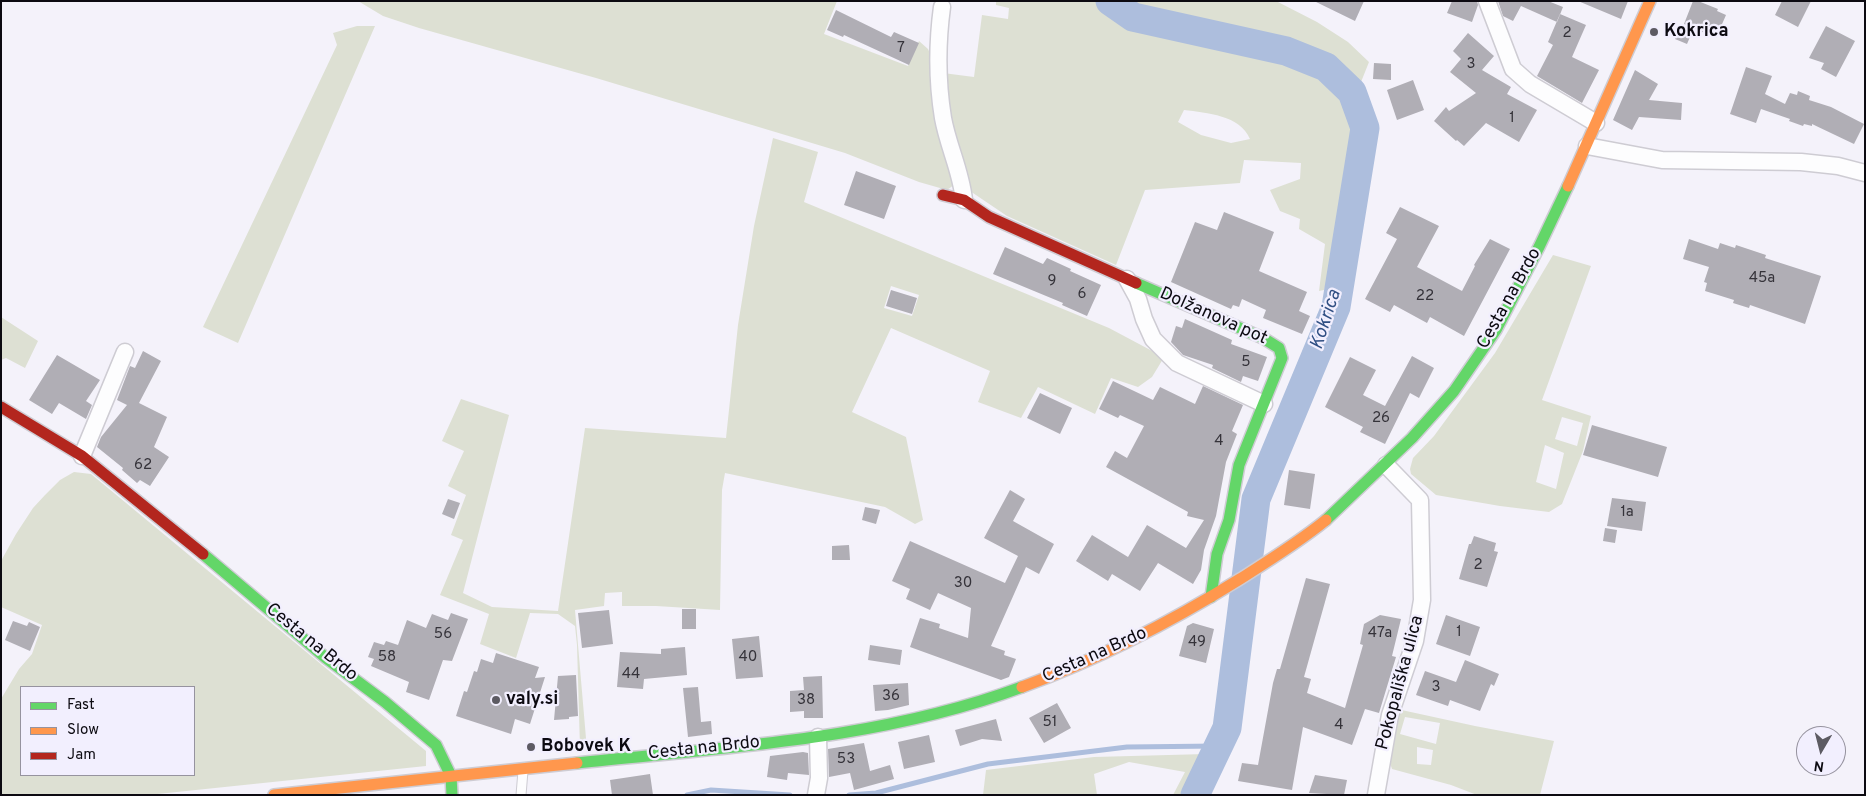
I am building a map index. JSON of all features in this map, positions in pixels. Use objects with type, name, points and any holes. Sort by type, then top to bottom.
[{"type":"street","points":[[1487,1],[1513,69],[1530,84],[1596,123]]},
{"type":"street","name":"Cesta na Brdo","points":[[1,407],[82,456],[223,570],[326,658],[385,702],[436,744],[451,776],[818,737],[878,727],[1009,692],[1068,670],[1149,632],[1211,597],[1299,542],[1386,465],[1454,391],[1496,330],[1539,247],[1587,146],[1650,1]]},
{"type":"street","points":[[942,6],[938,40],[944,119],[962,181],[964,200]]},
{"type":"street","points":[[1587,146],[1662,160],[1801,162],[1838,166],[1865,173]]},
{"type":"street","name":"Dolžanova pot","points":[[943,196],[964,200],[989,217],[1263,338],[1279,348],[1282,358],[1239,465],[1228,520],[1217,554],[1211,597]]},
{"type":"street","points":[[1127,279],[1138,299],[1153,339],[1177,363],[1264,404]]},
{"type":"street","points":[[82,456],[125,352]]},
{"type":"street","name":"Pokopališka ulica","points":[[1376,795],[1390,716],[1416,641],[1422,600],[1420,500],[1386,465]]},
{"type":"street","points":[[816,795],[820,778],[818,737]]},
{"type":"street","points":[[274,795],[451,776],[452,795]]},
{"type":"lane","points":[[521,795],[524,768]]},
{"type":"shaded area","points":[[358,1],[837,1],[824,34],[908,66],[919,41],[928,49],[934,62],[958,182],[947,190],[919,182],[845,153],[596,78],[419,28],[383,16]]},
{"type":"shaded area","points":[[996,1],[1099,1],[1129,19],[1150,27],[1264,51],[1285,58],[1322,73],[1338,86],[1350,110],[1355,129],[1354,153],[1342,227],[1324,290],[1319,291],[1325,244],[1299,229],[1300,219],[1280,211],[1270,190],[1300,179],[1301,163],[1244,160],[1240,183],[1145,190],[1116,265],[1007,216],[970,191],[949,128],[943,73],[974,77],[982,15],[1008,19],[1009,8],[996,5]],"holes":[[[1184,110],[1212,114],[1231,120],[1239,125],[1250,139],[1231,143],[1201,135],[1178,122]]]},
{"type":"shaded area","points":[[1115,1],[1276,1],[1317,22],[1348,42],[1369,62],[1359,87],[1344,74],[1312,55],[1285,45],[1248,39],[1134,10]]},
{"type":"shaded area","points":[[357,26],[375,26],[238,343],[203,327],[337,45],[333,33]]},
{"type":"shaded area","points":[[773,138],[818,152],[804,202],[1109,328],[1156,353],[1163,359],[1152,377],[1138,387],[1111,378],[1095,414],[1038,387],[1021,418],[978,402],[990,371],[891,328],[852,412],[906,437],[923,520],[915,524],[885,507],[725,473],[722,490],[720,610],[622,606],[622,592],[605,593],[604,606],[575,610],[587,750],[580,748],[575,626],[558,614],[530,613],[516,658],[480,644],[489,614],[440,595],[463,540],[451,535],[466,495],[448,486],[464,451],[442,441],[461,399],[509,415],[463,593],[492,607],[558,611],[585,428],[726,438],[738,325],[754,226]],"holes":[[[891,286],[919,295],[912,316],[884,308]]]},
{"type":"shaded area","points":[[1553,255],[1591,266],[1542,400],[1591,416],[1583,451],[1562,504],[1549,512],[1436,495],[1411,474],[1410,469],[1413,458],[1434,436],[1495,353]],"holes":[[[1562,417],[1583,423],[1577,446],[1555,439]],[[1545,445],[1564,453],[1556,489],[1536,482]]]},
{"type":"shaded area","points":[[1,317],[38,341],[25,368],[6,358],[1,360]]},
{"type":"shaded area","points":[[74,472],[91,474],[426,751],[426,766],[148,795],[1,795],[1,699],[19,669],[32,654],[42,625],[1,607],[1,561],[33,508],[60,480]]},
{"type":"shaded area","points":[[1397,709],[1554,741],[1540,795],[1477,795],[1451,785],[1392,769],[1388,757]],"holes":[[[1405,717],[1440,723],[1436,744],[1400,734]],[[1417,747],[1433,750],[1431,765],[1417,764]]]},
{"type":"shaded area","points":[[1206,754],[1199,775],[1189,795],[1173,795],[1185,772],[1129,762],[1094,774],[1097,795],[983,795],[986,770],[1094,757]]},
{"type":"building","points":[[1314,1],[1364,1],[1355,21]]},
{"type":"building","points":[[1452,1],[1477,1],[1478,5],[1472,22],[1447,13]]},
{"type":"building","points":[[1498,1],[1548,1],[1563,7],[1557,22],[1521,6],[1513,21],[1503,16]]},
{"type":"building","points":[[1578,1],[1628,1],[1621,19]]},
{"type":"building","points":[[1693,1],[1698,1],[1718,9],[1717,11],[1726,15],[1716,38],[1684,24]]},
{"type":"building","points":[[1782,1],[1811,1],[1798,27],[1775,15]]},
{"type":"building","points":[[836,10],[891,37],[894,32],[919,43],[909,65],[844,35],[843,37],[827,30]]},
{"type":"building","points":[[1560,14],[1586,25],[1572,57],[1599,70],[1582,103],[1537,76],[1553,45],[1548,42]]},
{"type":"building","points":[[1681,24],[1693,30],[1687,44],[1675,39]]},
{"type":"building","points":[[1826,26],[1855,41],[1836,77],[1821,69],[1824,63],[1809,58]]},
{"type":"building","points":[[1468,33],[1494,56],[1482,70],[1511,87],[1507,94],[1537,110],[1519,142],[1486,123],[1464,146],[1434,121],[1446,107],[1449,111],[1476,93],[1450,72],[1461,59],[1453,51]]},
{"type":"building","points":[[1374,63],[1391,64],[1391,80],[1373,79]]},
{"type":"building","points":[[1746,67],[1772,76],[1765,94],[1785,104],[1790,93],[1797,95],[1798,91],[1810,96],[1809,100],[1831,107],[1864,124],[1854,144],[1812,124],[1812,126],[1804,124],[1803,126],[1789,121],[1790,119],[1761,109],[1756,123],[1730,114]]},
{"type":"building","points":[[1635,70],[1658,84],[1649,100],[1682,103],[1681,120],[1639,117],[1632,130],[1613,120]]},
{"type":"building","points":[[1413,80],[1424,110],[1397,120],[1387,90]]},
{"type":"building","points":[[856,171],[896,186],[884,219],[844,205]]},
{"type":"building","points":[[1400,207],[1439,226],[1417,267],[1462,291],[1474,265],[1490,239],[1510,249],[1464,336],[1430,317],[1427,323],[1394,305],[1390,312],[1365,299],[1397,239],[1386,233]]},
{"type":"building","points":[[1224,212],[1274,232],[1259,271],[1307,292],[1299,311],[1310,316],[1302,334],[1263,318],[1266,310],[1242,299],[1239,307],[1233,305],[1231,309],[1171,282],[1195,222],[1217,230]]},
{"type":"building","points":[[1689,239],[1718,249],[1720,243],[1735,248],[1736,245],[1766,255],[1765,258],[1821,276],[1805,324],[1750,305],[1749,308],[1733,303],[1734,300],[1705,291],[1707,283],[1704,282],[1709,267],[1683,259]]},
{"type":"building","points":[[1005,247],[1043,264],[1047,258],[1101,285],[1087,316],[1062,305],[1063,303],[993,274]]},
{"type":"building","points":[[891,290],[917,298],[912,314],[886,306]]},
{"type":"building","points":[[1185,319],[1232,340],[1231,344],[1267,357],[1258,381],[1243,376],[1241,382],[1212,368],[1213,365],[1183,355],[1171,342],[1176,326],[1182,328]]},
{"type":"building","points":[[143,351],[161,361],[139,403],[167,417],[154,447],[169,457],[150,486],[140,480],[137,483],[122,470],[123,468],[97,447],[101,437],[127,405],[117,400],[130,366],[135,368]]},
{"type":"building","points":[[57,355],[100,380],[86,401],[92,405],[86,419],[59,403],[52,414],[29,400]]},
{"type":"building","points":[[1412,356],[1434,368],[1419,398],[1410,393],[1385,444],[1360,432],[1363,427],[1325,407],[1350,357],[1376,370],[1363,395],[1385,406]]},
{"type":"building","points":[[1113,381],[1153,400],[1160,387],[1195,404],[1203,386],[1243,405],[1232,431],[1237,434],[1226,462],[1216,516],[1204,550],[1201,570],[1193,584],[1158,563],[1140,591],[1112,574],[1108,581],[1076,561],[1092,535],[1128,557],[1147,525],[1186,548],[1204,520],[1187,516],[1188,512],[1106,467],[1115,451],[1127,458],[1144,426],[1120,415],[1118,418],[1099,409]]},
{"type":"building","points":[[1040,393],[1072,408],[1060,434],[1027,418]]},
{"type":"building","points":[[1592,425],[1667,447],[1658,477],[1583,455]]},
{"type":"building","points":[[1289,470],[1315,474],[1310,509],[1284,505]]},
{"type":"building","points":[[1010,490],[1025,499],[1013,521],[1054,544],[1039,574],[1026,567],[991,646],[1005,651],[1004,655],[1016,659],[1009,677],[1001,680],[910,647],[920,618],[940,624],[939,628],[968,638],[971,608],[938,593],[930,610],[906,599],[910,589],[892,581],[910,541],[1005,583],[1018,556],[984,538]]},
{"type":"building","points":[[1612,498],[1646,502],[1642,531],[1607,526]]},
{"type":"building","points":[[448,499],[460,503],[454,519],[442,514]]},
{"type":"building","points":[[865,507],[880,510],[876,524],[862,520]]},
{"type":"building","points":[[1605,528],[1617,530],[1615,543],[1603,541]]},
{"type":"building","points":[[1474,536],[1496,543],[1494,551],[1498,552],[1487,587],[1459,579],[1469,544],[1471,544]]},
{"type":"building","points":[[849,545],[850,560],[832,560],[832,546]]},
{"type":"building","points":[[1306,578],[1330,584],[1304,677],[1311,679],[1307,693],[1345,708],[1363,645],[1360,644],[1364,624],[1380,615],[1401,619],[1392,656],[1396,657],[1379,713],[1365,709],[1352,745],[1303,727],[1292,790],[1238,781],[1242,763],[1258,765],[1273,683],[1277,669],[1280,669]]},
{"type":"building","points":[[682,609],[696,609],[696,629],[682,629]]},
{"type":"building","points":[[609,610],[613,644],[582,648],[578,613]]},
{"type":"building","points":[[451,613],[468,619],[452,661],[443,660],[429,700],[406,692],[409,682],[371,666],[374,659],[368,657],[374,642],[384,645],[386,641],[398,645],[407,620],[426,628],[432,614],[448,620]]},
{"type":"building","points":[[1446,615],[1480,627],[1470,656],[1436,644]]},
{"type":"building","points":[[13,621],[27,626],[29,622],[40,627],[30,651],[5,640]]},
{"type":"building","points":[[1193,623],[1214,629],[1206,663],[1179,656],[1187,626]]},
{"type":"building","points":[[759,636],[763,677],[736,679],[732,639]]},
{"type":"building","points":[[870,645],[902,650],[900,665],[868,660]]},
{"type":"building","points":[[685,647],[687,675],[644,679],[643,689],[617,687],[620,652],[661,654],[661,649]]},
{"type":"building","name":"valy.si","points":[[496,653],[539,667],[535,678],[545,677],[530,724],[515,719],[511,734],[456,716],[464,691],[467,692],[474,671],[477,672],[481,659],[493,663]]},
{"type":"building","points":[[1465,660],[1499,674],[1494,686],[1491,684],[1480,711],[1450,700],[1448,706],[1416,695],[1425,671],[1456,682]]},
{"type":"building","points":[[576,675],[578,716],[554,720],[558,676]]},
{"type":"building","points":[[822,676],[823,718],[804,718],[804,711],[790,712],[790,691],[804,690],[803,677]]},
{"type":"building","points":[[908,683],[909,705],[875,711],[873,685]]},
{"type":"building","points":[[698,687],[701,722],[711,721],[712,734],[688,737],[683,688]]},
{"type":"building","points":[[1057,703],[1071,728],[1044,743],[1029,718]]},
{"type":"building","points":[[996,719],[1002,741],[982,739],[960,746],[955,730]]},
{"type":"building","points":[[929,735],[935,762],[904,769],[898,742]]},
{"type":"building","points":[[864,743],[870,771],[890,765],[894,779],[854,790],[850,773],[829,777],[828,749]]},
{"type":"building","points":[[808,753],[809,775],[788,773],[787,780],[767,777],[770,756]]},
{"type":"building","points":[[650,774],[653,795],[612,795],[610,780]]},
{"type":"building","points":[[1315,775],[1347,780],[1344,795],[1309,793]]},
{"type":"waterway","name":"Kokrica","points":[[1110,1],[1133,17],[1286,51],[1326,67],[1352,92],[1365,128],[1336,307],[1256,499],[1227,728],[1195,795]]},
{"type":"waterway","points":[[849,795],[876,793],[988,764],[1127,747],[1218,746]]},
{"type":"waterway","points":[[687,795],[711,790],[790,795]]},
{"type":"traffic: fast","points":[[1326,520],[1412,438],[1454,391],[1496,330],[1568,186]]},
{"type":"traffic: fast","points":[[1136,283],[1263,338],[1279,348],[1282,358],[1239,465],[1229,520],[1217,554],[1211,597]]},
{"type":"traffic: fast","points":[[203,554],[326,658],[385,702],[436,745],[451,776],[452,795]]},
{"type":"traffic: fast","points":[[577,763],[746,746],[858,730],[914,719],[968,705],[1022,687]]},
{"type":"traffic: slow","points":[[1568,186],[1650,1]]},
{"type":"traffic: slow","points":[[1022,687],[1107,652],[1161,625],[1240,579],[1326,520]]},
{"type":"traffic: slow","points":[[274,795],[577,763]]},
{"type":"traffic: jam","points":[[943,195],[964,200],[989,217],[1136,283]]},
{"type":"traffic: jam","points":[[1,407],[82,456],[203,554]]},
{"type":"place","name":"Kokrica","points":[[1654,32]]},
{"type":"place","name":"valy.si","points":[[496,700]]},
{"type":"place","name":"Bobovek K","points":[[531,747]]}]
